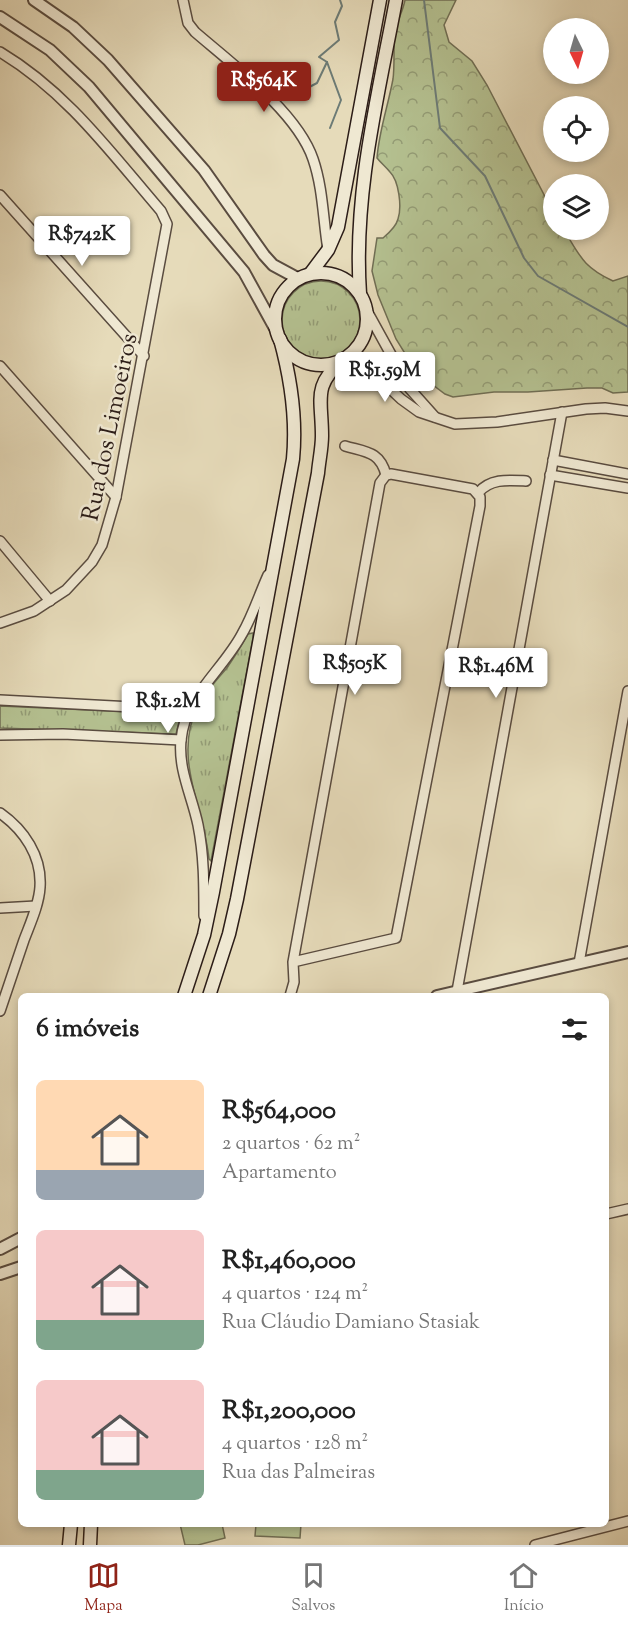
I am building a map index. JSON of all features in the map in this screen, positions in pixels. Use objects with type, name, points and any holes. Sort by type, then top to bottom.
[{"type":"main road","points":[[185,993],[204,935],[217,871],[293,459],[295,430],[291,386],[276,316],[279,300],[289,286],[304,277],[328,249],[338,227],[380,0]]},
{"type":"main road","points":[[360,294],[361,210],[369,141],[396,0]]},
{"type":"main road","points":[[211,993],[237,899],[318,473],[322,437],[321,387],[327,374],[356,348],[364,334],[367,311],[360,294],[348,282],[326,273],[304,277]]},
{"type":"main road","points":[[279,335],[297,357],[312,363],[328,364],[345,358]]},
{"type":"main road","points":[[69,1545],[71,1527]]},
{"type":"main road","points":[[90,1545],[92,1527]]},
{"type":"street","points":[[34,0],[74,27],[108,60],[204,170],[273,265],[304,277]]},
{"type":"street","points":[[183,0],[188,23],[195,32],[250,80],[286,116],[301,135],[318,174],[328,249]]},
{"type":"street","points":[[0,17],[50,50],[89,87],[244,272],[279,335]]},
{"type":"street","name":"Rua dos Limoeiros","points":[[0,52],[38,76],[68,103],[161,211],[167,221],[144,356],[106,536],[97,554],[78,579],[50,601],[26,614],[0,623]]},
{"type":"street","points":[[0,195],[144,356]]},
{"type":"street","points":[[367,311],[410,389],[437,418]]},
{"type":"street","points":[[345,358],[367,367],[410,406],[426,416],[455,424],[605,408],[628,411]]},
{"type":"street","points":[[0,366],[116,497]]},
{"type":"street","points":[[457,991],[562,412]]},
{"type":"street","points":[[345,446],[376,456],[383,465],[386,475]]},
{"type":"street","points":[[553,460],[628,474]]},
{"type":"street","points":[[294,962],[396,938],[480,506],[478,493],[468,488],[396,474],[386,475],[380,483],[294,962],[294,982],[297,993]]},
{"type":"street","points":[[550,475],[628,488]]},
{"type":"street","points":[[478,493],[482,488],[494,482],[526,481]]},
{"type":"street","points":[[0,541],[50,601]]},
{"type":"street","points":[[204,935],[203,855],[198,823],[184,777],[181,740],[189,710],[242,635],[274,562]]},
{"type":"street","points":[[579,963],[628,691]]},
{"type":"street","points":[[0,700],[189,710]]},
{"type":"street","points":[[0,735],[63,734],[181,740]]},
{"type":"street","points":[[0,813],[30,842],[37,860],[40,887],[36,906],[0,1011]]},
{"type":"street","points":[[0,908],[36,906]]},
{"type":"street","points":[[449,993],[628,952]]},
{"type":"street","points":[[291,993],[294,982]]},
{"type":"street","points":[[609,1213],[628,1209]]},
{"type":"street","points":[[0,1249],[18,1240]]},
{"type":"street","points":[[0,1274],[18,1269]]},
{"type":"street","points":[[609,1527],[628,1521]]},
{"type":"street","points":[[535,1545],[560,1542],[609,1527]]},
{"type":"green space","points":[[405,0],[456,0],[444,25],[449,42],[472,61],[487,85],[543,193],[543,240],[570,240],[583,260],[603,276],[613,281],[628,276],[628,392],[613,393],[602,388],[587,388],[494,392],[453,397],[445,394],[417,373],[396,339],[378,295],[372,271],[377,238],[383,238],[392,230],[397,222],[400,208],[396,181],[377,158],[393,79],[395,32]]},
{"type":"green space","points":[[313,281],[329,281],[343,287],[354,298],[360,312],[360,328],[354,342],[343,353],[329,359],[313,359],[299,353],[288,342],[282,328],[282,312],[288,298],[299,287]]},
{"type":"green space","points":[[253,633],[211,861],[189,763],[188,744],[191,725],[204,696],[226,669],[248,634]]},
{"type":"green space","points":[[0,706],[179,714],[180,718],[176,734],[0,728]]},
{"type":"green space","points":[[181,1527],[223,1527],[225,1538],[198,1545],[185,1545]]},
{"type":"green space","points":[[256,1527],[301,1527],[300,1538],[255,1536]]},
{"type":"waterway","points":[[330,128],[341,100],[327,62],[319,57],[339,40],[335,22],[342,6],[340,0]]},
{"type":"waterway","points":[[424,0],[440,128],[485,176],[524,258],[538,276],[628,327]]},
{"type":"waterway","points":[[296,94],[317,83],[327,62]]}]
